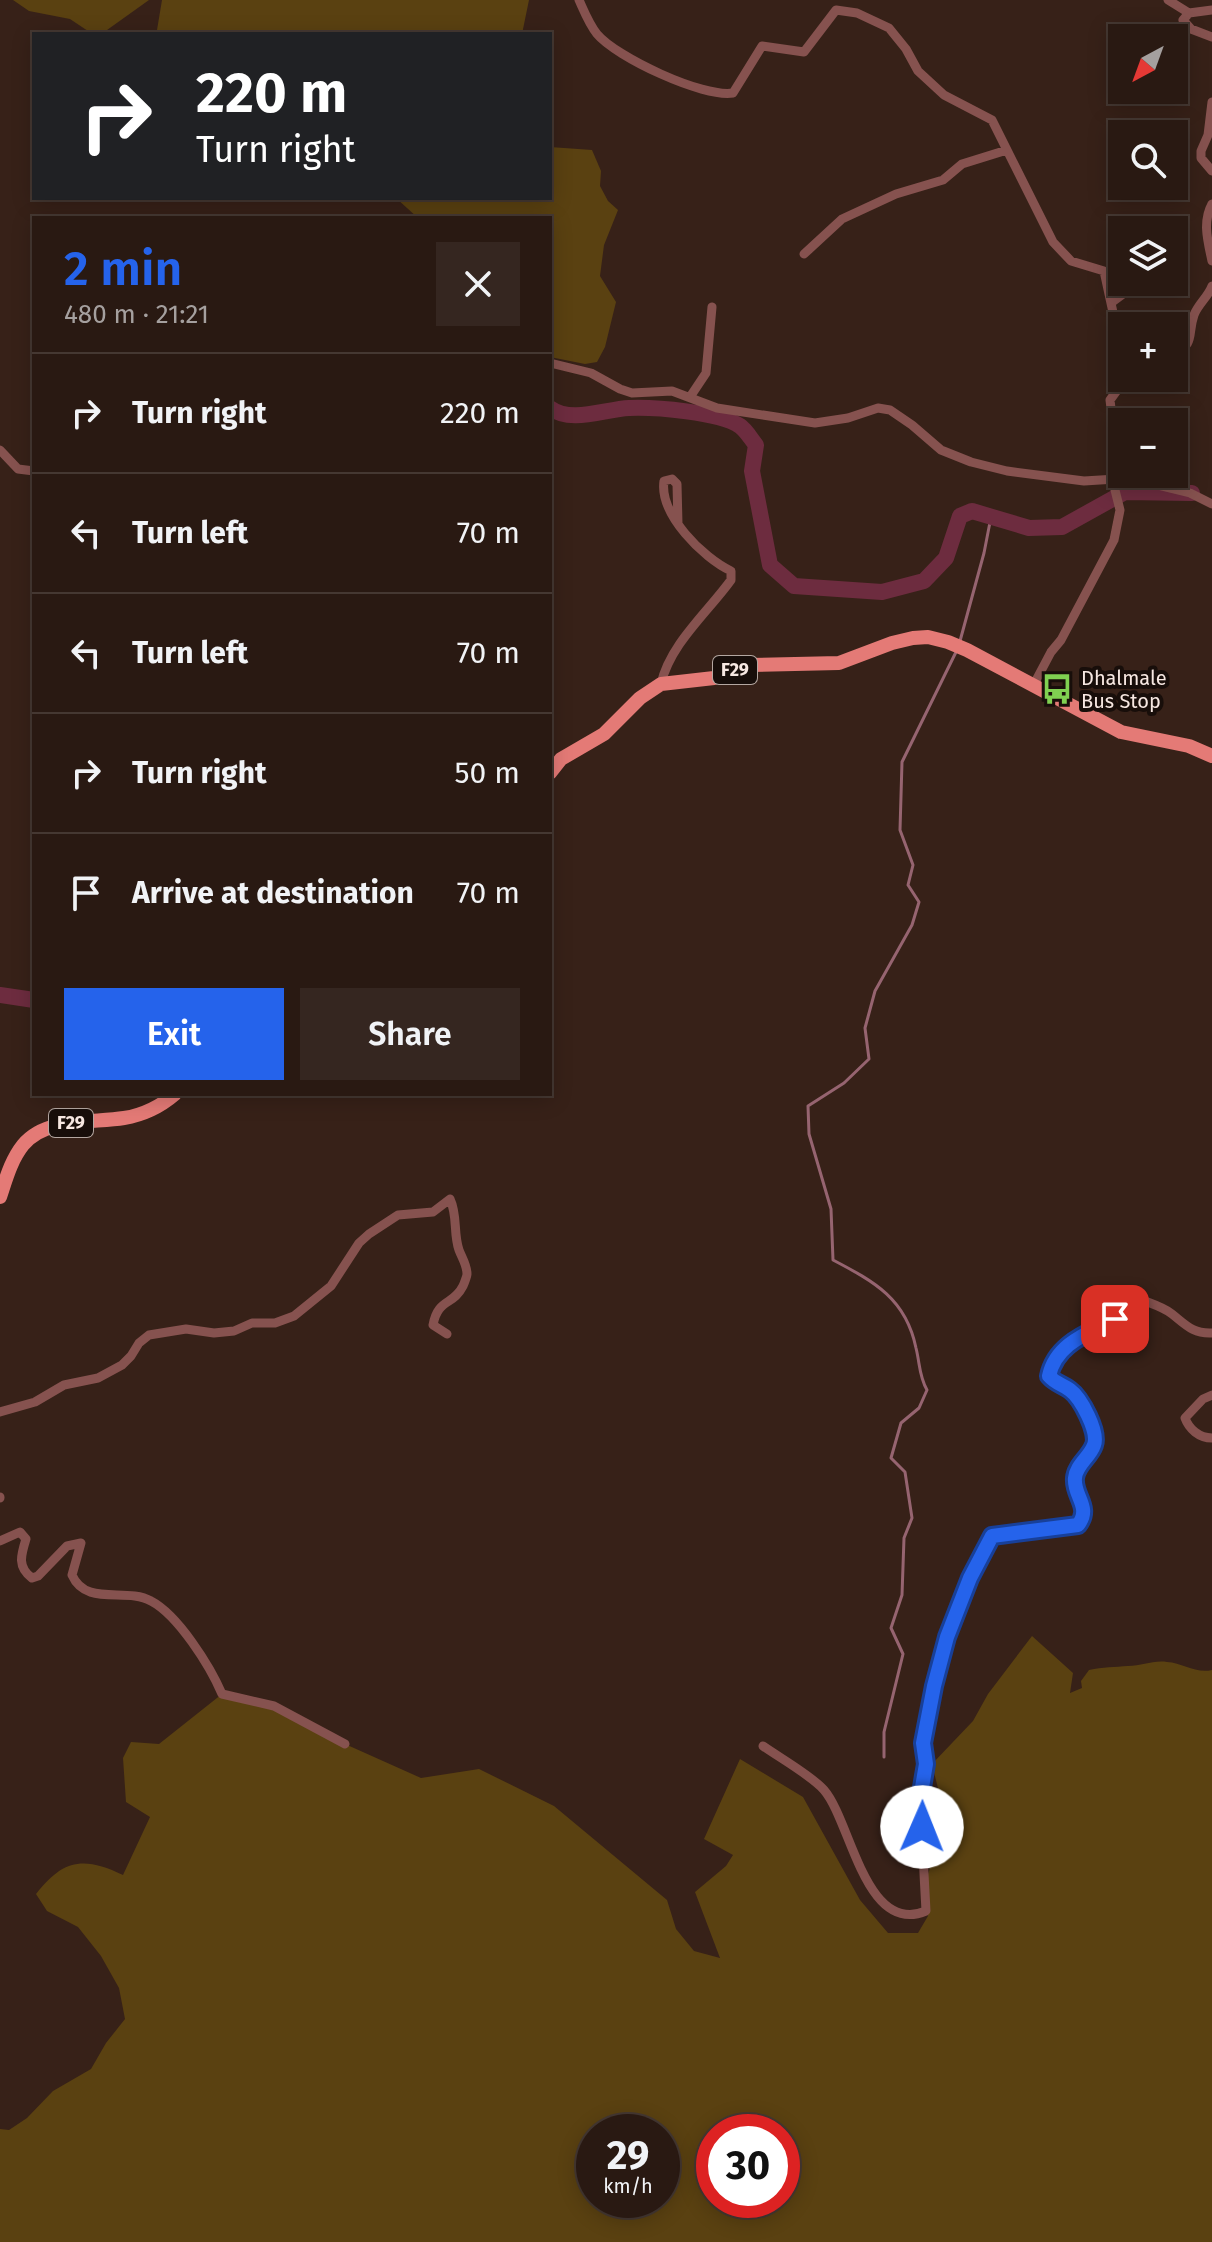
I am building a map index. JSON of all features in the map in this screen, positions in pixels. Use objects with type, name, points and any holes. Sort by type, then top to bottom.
[{"type":"main road","name":"F29","points":[[661,684],[714,678],[748,665],[839,663],[892,643],[928,637],[967,650],[1121,732],[1189,746],[1212,756]]},
{"type":"main road","points":[[552,770],[561,759],[604,734],[640,698],[661,684]]},
{"type":"main road","name":"F29","points":[[0,1197],[21,1147],[39,1133],[69,1123],[127,1118],[148,1111],[172,1096]]},
{"type":"street","points":[[579,0],[595,32],[622,54],[681,82],[722,95],[733,93],[762,46],[804,52],[836,10],[857,13],[889,28],[918,71],[944,95],[992,120],[1053,242],[1071,261],[1104,271],[1113,312]]},
{"type":"street","points":[[1168,0],[1189,13],[1212,10]]},
{"type":"street","points":[[1189,13],[1183,20],[1185,24],[1212,37]]},
{"type":"street","points":[[1212,102],[1208,135],[1201,158],[1212,171]]},
{"type":"street","points":[[804,254],[842,219],[896,194],[943,180],[962,164],[1007,150]]},
{"type":"street","points":[[1212,204],[1207,213],[1207,233],[1212,261]]},
{"type":"street","points":[[1188,344],[1194,315],[1208,297],[1212,286]]},
{"type":"street","points":[[1111,303],[1120,296]]},
{"type":"street","points":[[690,397],[706,373],[712,307]]},
{"type":"street","points":[[552,363],[591,373],[632,393],[672,391],[717,408],[815,423],[848,418],[878,408],[890,410],[941,450],[961,459],[1007,471],[1108,483]]},
{"type":"street","points":[[0,450],[18,469],[32,471]]},
{"type":"street","points":[[1033,686],[1114,540],[1120,510],[1116,488]]},
{"type":"street","points":[[1169,488],[1190,493],[1212,504]]},
{"type":"street","points":[[661,684],[677,649],[731,580],[731,571],[714,563],[678,524]]},
{"type":"street","points":[[0,1412],[35,1402],[64,1385],[98,1378],[122,1365],[149,1335],[186,1329],[214,1333],[234,1331],[252,1323],[275,1323],[294,1316],[331,1286],[359,1243],[369,1234],[398,1215],[433,1212],[450,1199],[456,1214],[458,1247],[467,1275],[457,1295],[437,1308],[434,1315],[433,1325],[447,1334]]},
{"type":"street","points":[[763,1746],[825,1790],[873,1892],[891,1910],[914,1916],[926,1911],[920,1799],[926,1764],[923,1743],[947,1637],[970,1578],[992,1536],[1078,1525],[1084,1517],[1075,1474],[1092,1451],[1096,1440],[1094,1428],[1076,1396],[1049,1376],[1052,1365],[1063,1348],[1142,1300],[1171,1313],[1184,1326],[1201,1333],[1212,1333]]},
{"type":"street","points":[[1212,1395],[1203,1399],[1185,1418],[1189,1427],[1206,1438],[1212,1438]]},
{"type":"street","points":[[0,1541],[20,1532],[24,1534],[26,1539],[20,1558],[24,1572],[32,1578],[38,1576],[67,1546],[81,1543],[72,1575],[86,1591],[98,1595],[140,1596],[154,1602],[183,1633],[214,1677],[222,1694],[274,1706],[345,1744]]},
{"type":"shaded area","points":[[13,0],[149,0],[107,30],[88,31],[70,19],[29,11]]},
{"type":"shaded area","points":[[162,0],[529,0],[522,32],[157,30]]},
{"type":"shaded area","points":[[552,147],[592,150],[601,171],[600,186],[608,201],[618,210],[604,245],[600,276],[616,302],[605,347],[597,362],[585,364],[552,357],[552,216],[416,216],[398,200],[552,200]]},
{"type":"shaded area","points":[[1032,1636],[1073,1673],[1070,1693],[1082,1688],[1081,1681],[1089,1670],[1094,1669],[1162,1662],[1200,1671],[1212,1670],[1212,2242],[0,2242],[0,2129],[9,2130],[27,2118],[53,2091],[91,2069],[125,2019],[119,1988],[101,1956],[78,1927],[47,1911],[36,1894],[56,1874],[75,1864],[97,1865],[123,1875],[150,1817],[126,1802],[123,1758],[131,1742],[159,1744],[222,1694],[274,1706],[345,1744],[421,1778],[479,1769],[554,1806],[667,1900],[676,1929],[694,1951],[720,1958],[695,1892],[726,1866],[733,1855],[704,1839],[740,1759],[803,1797],[860,1900],[888,1933],[918,1933],[928,1916],[928,1874],[946,1821],[932,1764],[973,1721],[988,1694]]},
{"type":"waterway","points":[[552,409],[568,415],[629,408],[670,410],[717,417],[740,426],[756,445],[752,471],[770,565],[794,586],[882,592],[924,581],[946,558],[960,516],[972,511],[1029,528],[1062,527],[1125,492],[1192,493]]},
{"type":"waterway","points":[[960,641],[991,517]]},
{"type":"waterway","points":[[884,1757],[884,1732],[903,1654],[891,1628],[902,1595],[904,1538],[912,1518],[905,1472],[891,1458],[901,1423],[919,1408],[927,1390],[911,1331],[896,1304],[875,1285],[833,1260],[831,1209],[809,1134],[808,1106],[844,1083],[869,1059],[865,1028],[875,991],[912,925],[919,902],[908,885],[913,865],[900,830],[902,762],[956,652]]},
{"type":"waterway","points":[[0,995],[32,1000]]},
{"type":"place","name":"Dhalmale Bus Stop","points":[[1057,689]]},
{"type":"route","points":[[922,1827],[920,1799],[926,1764],[923,1743],[947,1637],[970,1578],[992,1536],[1078,1525],[1084,1517],[1075,1474],[1092,1451],[1096,1440],[1094,1428],[1076,1396],[1049,1376],[1063,1348],[1115,1319]]}]
